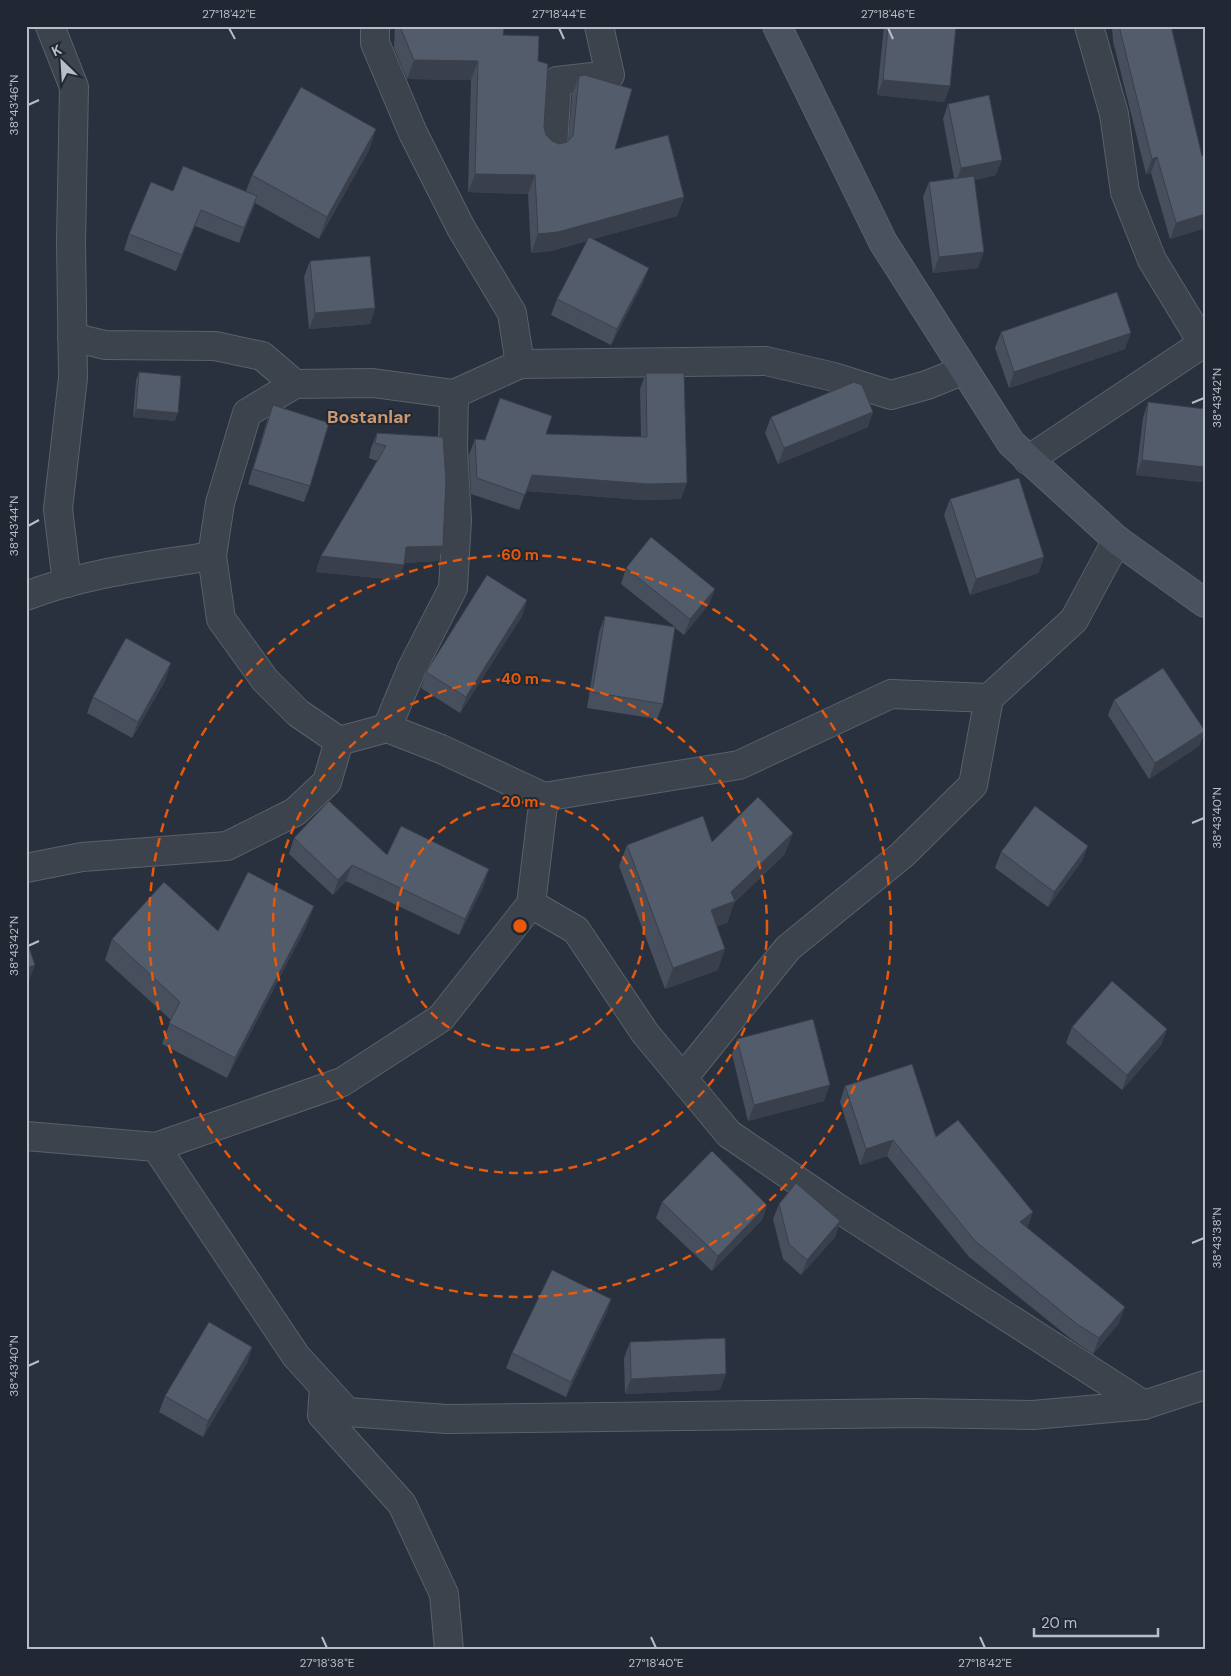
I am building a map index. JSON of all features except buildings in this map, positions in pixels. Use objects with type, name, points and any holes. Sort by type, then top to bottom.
[{"type":"street","points":[[50,26],[74,87],[70,242],[73,378],[58,509],[67,583]]},
{"type":"street","points":[[375,26],[375,43],[413,133],[461,228],[512,314],[520,364]]},
{"type":"street","points":[[553,147],[557,81],[610,75],[599,26]]},
{"type":"street","points":[[778,26],[883,242],[1011,443],[1117,540],[1205,603]]},
{"type":"street","points":[[1028,460],[1203,345],[1152,260],[1125,192],[1114,114],[1089,26]]},
{"type":"street","points":[[72,337],[105,345],[215,346],[262,356],[295,384]]},
{"type":"street","points":[[964,370],[927,385],[891,395],[834,377],[766,361],[520,364],[454,394],[373,383],[295,384],[247,413],[220,503],[212,556],[221,619],[265,680],[298,713],[339,741],[387,728],[441,749],[544,797],[739,765],[891,694],[989,698]]},
{"type":"street","points":[[387,728],[412,668],[453,588],[457,520],[453,448],[454,394]]},
{"type":"street","points":[[684,1078],[788,948],[902,854],[973,785],[989,698],[1074,620],[1117,540]]},
{"type":"street","points":[[26,596],[67,583],[116,571],[212,556]]},
{"type":"street","points":[[26,868],[82,857],[227,846],[295,812],[327,782],[339,741]]},
{"type":"street","points":[[26,1136],[156,1147],[342,1082],[442,1018],[531,904],[544,797]]},
{"type":"street","points":[[531,904],[576,930],[645,1033],[729,1134],[833,1205],[1144,1405]]},
{"type":"street","points":[[156,1147],[296,1356],[347,1412],[447,1419],[915,1413],[1033,1415],[1144,1405],[1205,1385]]},
{"type":"street","points":[[324,1387],[322,1415],[402,1504],[444,1594],[449,1650]]},
{"type":"district","name":"Bostanlar","points":[[369,417]]}]
